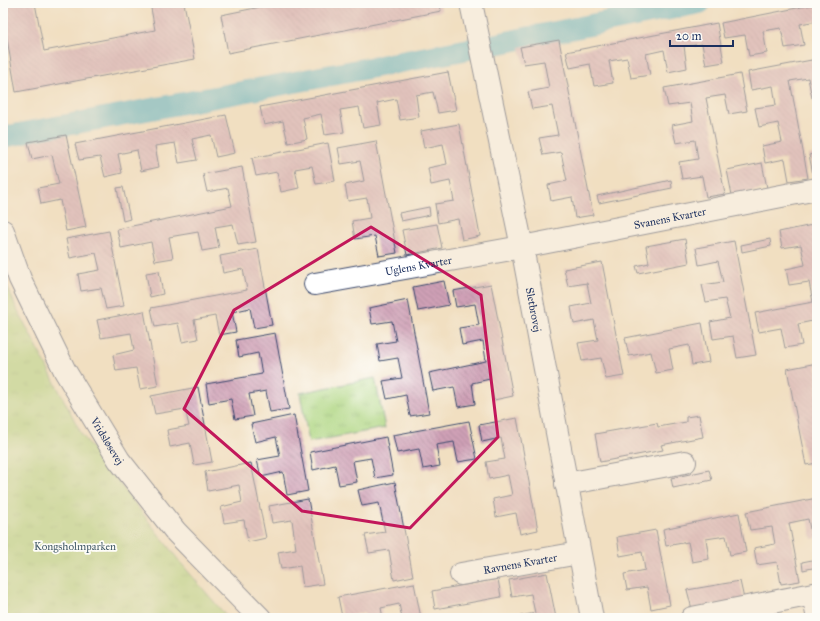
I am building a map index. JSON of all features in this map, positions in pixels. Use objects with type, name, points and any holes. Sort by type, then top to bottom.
[{"type":"street","name":"Sletbrovej","points":[[472,6],[522,247],[592,618]]},
{"type":"street","name":"Svanens Kvarter","points":[[522,247],[817,189]]},
{"type":"street","name":"Vridsløsevej","points":[[3,231],[20,279],[65,371],[119,460],[176,532],[260,618]]},
{"type":"street","name":"Uglens Kvarter","points":[[315,284],[522,247]]},
{"type":"street","points":[[566,484],[685,462]]},
{"type":"street","name":"Ravnens Kvarter","points":[[461,574],[579,553]]},
{"type":"street","points":[[692,618],[816,601]]},
{"type":"highlighted area","points":[[371,227],[481,295],[498,437],[410,528],[302,511],[184,409],[234,310]]},
{"type":"green space","name":"Kongsholmparken","points":[[3,275],[15,305],[82,435],[180,562],[228,618],[3,618]]},
{"type":"green space","points":[[375,378],[385,428],[309,442],[300,393]]},
{"type":"building","points":[[3,3],[35,3],[44,51],[155,30],[150,3],[184,3],[195,59],[16,92],[3,15]]},
{"type":"building","points":[[280,3],[440,3],[441,11],[228,53],[221,15]]},
{"type":"building","points":[[817,4],[817,21],[800,24],[804,45],[785,48],[781,28],[763,31],[767,53],[749,56],[745,35],[724,38],[721,23]]},
{"type":"building","points":[[717,23],[724,62],[706,65],[702,44],[684,46],[687,68],[668,72],[664,50],[646,54],[650,75],[631,78],[627,58],[609,61],[613,83],[594,86],[590,64],[570,68],[566,52]]},
{"type":"building","points":[[559,40],[593,215],[575,218],[572,197],[551,201],[548,185],[567,181],[561,152],[543,155],[539,138],[558,135],[552,106],[532,109],[528,92],[549,88],[544,61],[524,64],[520,47]]},
{"type":"building","points":[[817,59],[817,97],[812,98],[808,78],[790,81],[808,178],[789,181],[785,159],[765,163],[762,146],[782,142],[778,123],[759,127],[755,108],[776,105],[773,86],[751,90],[748,72]]},
{"type":"building","points":[[448,72],[456,110],[438,113],[433,92],[416,95],[419,117],[400,120],[396,99],[377,103],[381,125],[363,128],[359,107],[340,110],[344,132],[325,135],[321,114],[303,118],[307,139],[288,143],[283,121],[264,125],[260,107]]},
{"type":"building","points":[[740,74],[747,111],[729,114],[725,95],[706,98],[725,194],[706,197],[702,176],[682,179],[679,162],[698,159],[695,140],[676,143],[672,125],[693,121],[690,103],[668,106],[664,88]]},
{"type":"building","points":[[226,115],[235,153],[216,157],[211,135],[192,139],[197,160],[179,163],[175,143],[155,146],[159,167],[141,171],[137,150],[118,154],[122,173],[105,177],[100,157],[79,160],[75,144]]},
{"type":"building","points":[[459,124],[480,236],[462,240],[458,219],[438,223],[435,204],[454,201],[450,181],[431,185],[428,168],[447,164],[443,144],[424,148],[421,131]]},
{"type":"building","points":[[66,135],[86,227],[66,231],[60,200],[41,204],[38,188],[59,184],[52,155],[32,159],[28,142]]},
{"type":"building","points":[[376,141],[397,253],[379,256],[375,236],[355,239],[352,221],[370,218],[367,198],[348,201],[345,185],[364,181],[360,161],[341,164],[338,148]]},
{"type":"building","points":[[328,143],[335,181],[316,184],[312,166],[295,169],[299,188],[281,192],[277,172],[256,176],[252,158]]},
{"type":"building","points":[[817,153],[817,178],[814,179],[809,155]]},
{"type":"building","points":[[762,163],[767,188],[732,195],[727,170]]},
{"type":"building","points":[[242,167],[256,242],[238,245],[233,224],[215,227],[219,248],[202,251],[198,232],[169,237],[173,258],[155,261],[151,242],[121,248],[117,229],[232,206],[228,188],[207,192],[203,174]]},
{"type":"building","points":[[671,180],[672,188],[599,203],[597,196]]},
{"type":"building","points":[[123,187],[130,219],[123,221],[117,188]]},
{"type":"building","points":[[429,207],[430,215],[401,221],[399,213]]},
{"type":"building","points":[[437,224],[442,248],[407,255],[402,230]]},
{"type":"building","points":[[817,224],[817,320],[798,324],[802,345],[785,348],[781,328],[759,332],[755,313],[813,302],[809,282],[789,285],[786,269],[805,265],[801,245],[782,248],[779,232]]},
{"type":"building","points":[[109,231],[124,306],[106,309],[101,288],[81,291],[78,274],[100,270],[96,253],[70,258],[66,239]]},
{"type":"building","points":[[685,239],[689,263],[638,273],[636,266],[649,263],[646,246]]},
{"type":"building","points":[[770,239],[771,246],[742,252],[741,245]]},
{"type":"building","points":[[734,241],[756,355],[737,358],[733,336],[713,339],[710,322],[730,318],[725,299],[706,302],[702,285],[723,282],[718,261],[699,265],[696,248]]},
{"type":"building","points":[[258,249],[272,325],[254,328],[250,308],[232,312],[236,332],[219,335],[215,316],[194,320],[198,339],[182,342],[178,323],[155,327],[151,308],[247,290],[243,269],[223,273],[220,256]]},
{"type":"building","points":[[602,262],[624,376],[606,379],[601,358],[582,361],[578,343],[598,340],[594,320],[574,324],[571,307],[591,303],[587,283],[568,286],[564,269]]},
{"type":"building","points":[[159,271],[163,294],[150,297],[146,273]]},
{"type":"building","points":[[444,281],[449,305],[418,311],[413,287]]},
{"type":"building","points":[[491,284],[513,396],[494,400],[490,379],[472,383],[475,404],[458,407],[454,387],[433,391],[429,373],[486,361],[483,341],[462,345],[459,328],[479,325],[475,304],[456,307],[453,291]]},
{"type":"building","points":[[408,300],[429,413],[410,416],[406,395],[387,399],[383,381],[402,378],[398,358],[380,361],[377,344],[396,341],[392,321],[372,324],[369,308]]},
{"type":"building","points":[[144,311],[158,386],[140,389],[136,368],[116,371],[113,355],[134,350],[131,333],[101,338],[97,320]]},
{"type":"building","points":[[702,323],[709,362],[692,365],[689,345],[669,349],[673,370],[656,373],[651,352],[629,356],[625,338]]},
{"type":"building","points":[[275,333],[289,409],[270,412],[266,391],[249,394],[253,416],[235,419],[231,399],[209,403],[206,384],[262,374],[258,353],[239,357],[236,340]]},
{"type":"building","points":[[817,363],[817,463],[806,465],[787,369]]},
{"type":"building","points":[[198,387],[212,462],[194,465],[190,443],[170,447],[167,430],[189,426],[185,409],[155,414],[151,396]]},
{"type":"building","points":[[294,415],[308,491],[287,495],[283,472],[261,477],[257,460],[280,456],[276,437],[255,442],[251,424]]},
{"type":"building","points":[[699,415],[703,437],[661,445],[663,450],[600,462],[595,434],[657,423],[658,427],[686,422],[686,417]]},
{"type":"building","points":[[517,418],[538,530],[520,534],[516,513],[496,517],[493,499],[512,495],[508,475],[489,479],[486,462],[505,459],[501,438],[482,442],[479,425]]},
{"type":"building","points":[[469,421],[477,459],[458,462],[454,442],[436,445],[440,466],[423,469],[419,449],[397,453],[393,435]]},
{"type":"building","points":[[386,437],[393,475],[375,478],[371,458],[353,461],[357,482],[339,485],[335,465],[313,470],[310,452]]},
{"type":"building","points":[[251,463],[266,538],[248,542],[244,520],[224,523],[221,507],[242,502],[239,485],[208,491],[205,472]]},
{"type":"building","points":[[709,470],[712,480],[673,488],[671,478]]},
{"type":"building","points":[[395,482],[413,576],[394,580],[389,550],[369,553],[365,535],[385,532],[379,503],[362,506],[358,490]]},
{"type":"building","points":[[817,498],[817,538],[812,539],[808,519],[789,523],[800,581],[781,584],[777,562],[757,565],[754,548],[775,544],[772,527],[750,530],[746,512]]},
{"type":"building","points":[[308,499],[323,584],[303,587],[300,566],[281,569],[278,552],[296,549],[292,520],[272,523],[269,506]]},
{"type":"building","points":[[739,513],[746,552],[730,555],[726,536],[706,539],[709,559],[692,562],[688,542],[666,546],[663,529]]},
{"type":"building","points":[[656,530],[670,605],[651,609],[647,587],[627,590],[624,574],[645,570],[642,552],[620,556],[617,537]]},
{"type":"building","points":[[817,559],[817,567],[803,570],[802,562]]},
{"type":"building","points":[[547,573],[556,618],[516,618],[535,613],[531,594],[512,597],[509,580]]},
{"type":"building","points":[[498,579],[501,597],[435,609],[432,591]]},
{"type":"building","points":[[740,581],[744,599],[692,609],[687,590]]},
{"type":"building","points":[[414,583],[421,618],[402,618],[399,604],[381,608],[383,618],[365,618],[364,613],[342,617],[338,597]]},
{"type":"waterway","points":[[3,137],[496,44],[700,3]]}]
